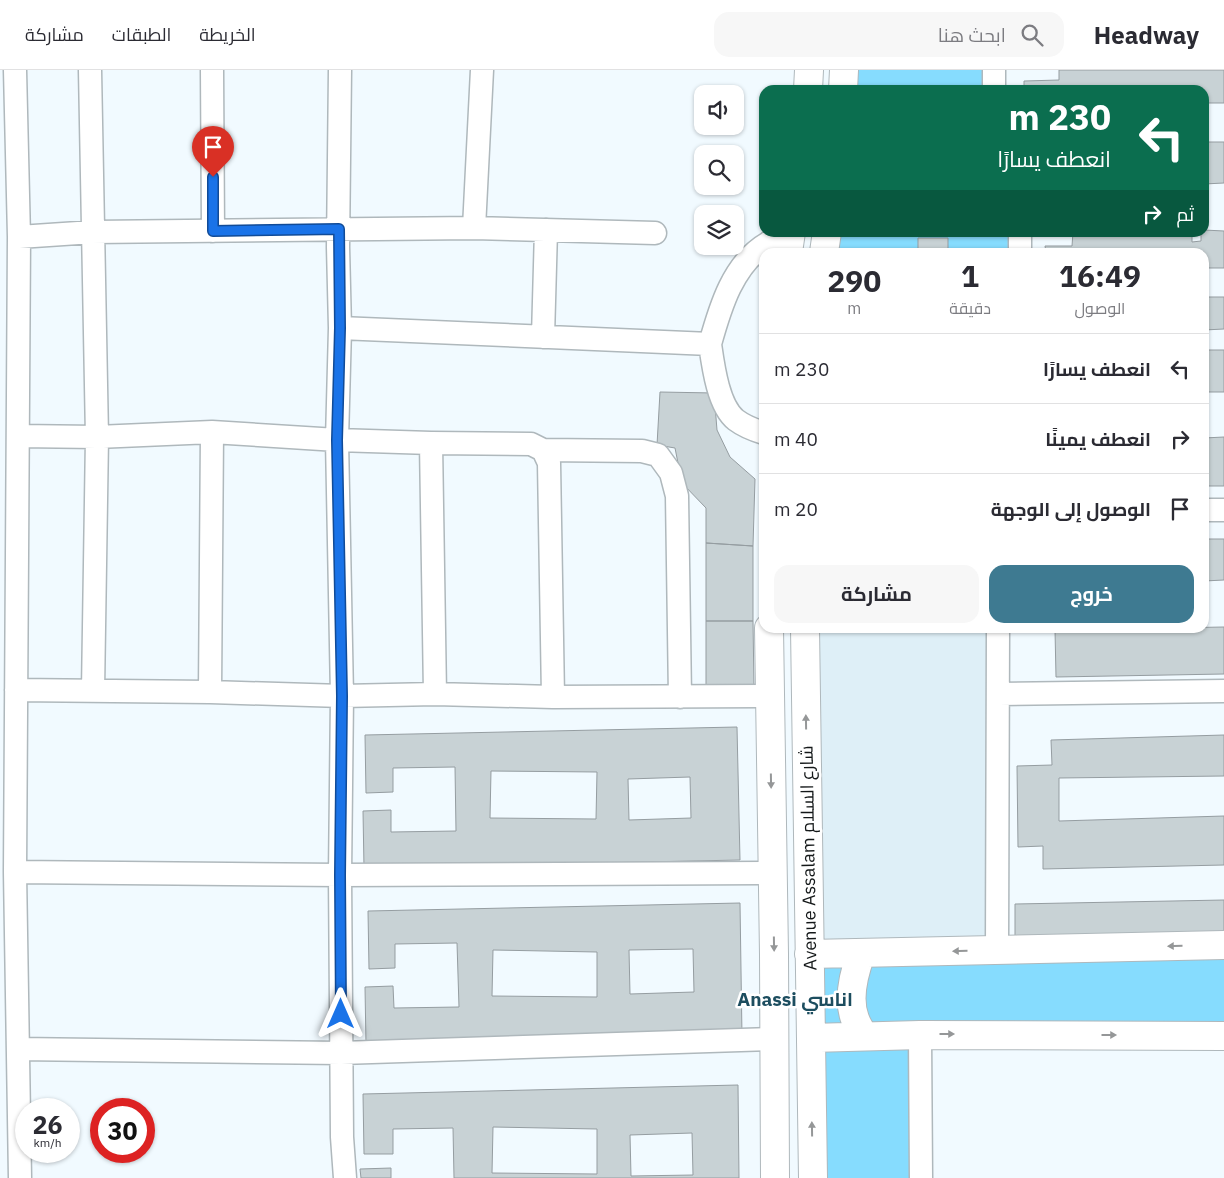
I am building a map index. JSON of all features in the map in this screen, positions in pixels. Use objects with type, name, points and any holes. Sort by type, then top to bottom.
[{"type":"street","points":[[15,70],[19,237],[15,872],[20,1178]]},
{"type":"street","points":[[90,70],[97,436],[93,691]]},
{"type":"street","points":[[212,70],[213,231]]},
{"type":"street","points":[[340,70],[340,328],[337,440],[342,696],[341,1053],[342,1137],[345,1178]]},
{"type":"street","points":[[474,228],[482,70]]},
{"type":"street","points":[[808,85],[809,70]]},
{"type":"street","points":[[843,85],[844,70]]},
{"type":"street","points":[[994,70],[994,85]]},
{"type":"street","points":[[19,237],[93,232],[474,228],[655,233]]},
{"type":"street","points":[[543,337],[546,230]]},
{"type":"street","points":[[762,248],[770,242],[790,241]]},
{"type":"street","points":[[759,250],[750,257],[733,281],[718,313],[710,344],[714,375],[721,397],[734,419],[750,429],[759,432]]},
{"type":"street","points":[[340,328],[710,344]]},
{"type":"street","points":[[19,436],[97,436],[212,432],[337,440],[531,444],[543,450],[642,451],[658,455],[672,473],[677,496],[680,696]]},
{"type":"street","points":[[210,692],[212,432]]},
{"type":"street","points":[[431,443],[435,694]]},
{"type":"street","points":[[543,450],[549,463],[553,697]]},
{"type":"street","points":[[1209,510],[1224,510]]},
{"type":"street","name":"Avenue Assalam شارع السلام","points":[[769,633],[776,1178]]},
{"type":"street","name":"Avenue Assalam شارع السلام","points":[[805,633],[813,1178]]},
{"type":"street","points":[[997,951],[998,633]]},
{"type":"street","points":[[16,690],[210,692],[342,696],[435,694],[553,697],[770,696]]},
{"type":"street","points":[[999,694],[1224,691]]},
{"type":"street","points":[[15,872],[340,875],[772,872]]},
{"type":"street","points":[[809,954],[1224,945]]},
{"type":"street","points":[[862,954],[854,973],[852,996],[854,1017],[864,1036]]},
{"type":"street","points":[[920,1034],[921,1178]]},
{"type":"street","points":[[811,1038],[920,1034],[1224,1036]]},
{"type":"street","points":[[18,1049],[341,1053],[774,1039]]},
{"type":"shaded area","points":[[844,70],[997,70],[997,85],[843,85]]},
{"type":"shaded area","points":[[826,237],[1017,237],[1017,248],[825,248]]},
{"type":"shaded area","points":[[805,633],[998,633],[997,951],[809,954]]},
{"type":"shaded area","points":[[1224,948],[1224,1029],[920,1035],[921,1178],[813,1178],[809,954]]},
{"type":"building","points":[[1059,70],[1224,70],[1224,103],[1209,103],[1209,85],[1024,85],[1024,81],[1059,80]]},
{"type":"building","points":[[1209,142],[1224,142],[1224,183],[1209,184]]},
{"type":"building","points":[[1209,230],[1224,231],[1224,268],[1209,268],[1209,248],[1045,248],[1045,246],[1072,246],[1073,237],[1192,237],[1192,242],[1201,241],[1201,237],[1209,237]]},
{"type":"building","points":[[918,238],[948,238],[948,248],[918,248]]},
{"type":"building","points":[[1209,297],[1224,297],[1224,329],[1209,330]]},
{"type":"building","points":[[1209,350],[1224,350],[1224,392],[1209,392]]},
{"type":"building","points":[[660,392],[714,393],[717,430],[730,457],[755,479],[753,546],[706,543],[706,508],[682,483],[675,448],[657,445]]},
{"type":"building","points":[[1224,437],[1224,486],[1209,486],[1209,438]]},
{"type":"building","points":[[1209,539],[1224,539],[1224,580],[1209,581]]},
{"type":"building","points":[[706,543],[753,546],[753,621],[706,621]]},
{"type":"building","points":[[706,621],[753,621],[754,688],[706,689]]},
{"type":"building","points":[[1209,627],[1224,627],[1224,674],[1056,677],[1055,633],[1209,633]]},
{"type":"building","points":[[737,727],[740,860],[364,868],[363,811],[391,810],[391,832],[456,831],[455,767],[393,768],[393,792],[366,793],[365,735]],"holes":[[[491,771],[597,772],[596,819],[490,818]],[[690,777],[691,818],[629,820],[628,779]]]},
{"type":"building","points":[[1224,735],[1224,776],[1059,778],[1059,821],[1224,816],[1224,865],[1043,869],[1043,846],[1018,847],[1017,766],[1052,765],[1051,740]]},
{"type":"building","points":[[1224,900],[1224,938],[1015,941],[1015,904]]},
{"type":"building","points":[[740,903],[742,1036],[366,1044],[365,987],[393,986],[394,1008],[459,1007],[457,943],[395,944],[395,968],[369,969],[368,911]],"holes":[[[693,949],[694,992],[630,994],[629,950]],[[493,950],[597,952],[597,997],[492,996]]]},
{"type":"building","points":[[738,1085],[739,1178],[454,1178],[453,1128],[393,1129],[393,1154],[364,1154],[363,1094]],"holes":[[[493,1127],[597,1129],[597,1174],[492,1173]],[[692,1133],[693,1175],[631,1176],[630,1135]]]},
{"type":"building","points":[[391,1168],[391,1178],[361,1178],[360,1169]]},
{"type":"district","name":"Anassi اناسي","points":[[795,999]]},
{"type":"route","points":[[213,177],[213,231],[339,229],[340,328],[337,440],[342,696],[341,1014]]}]
